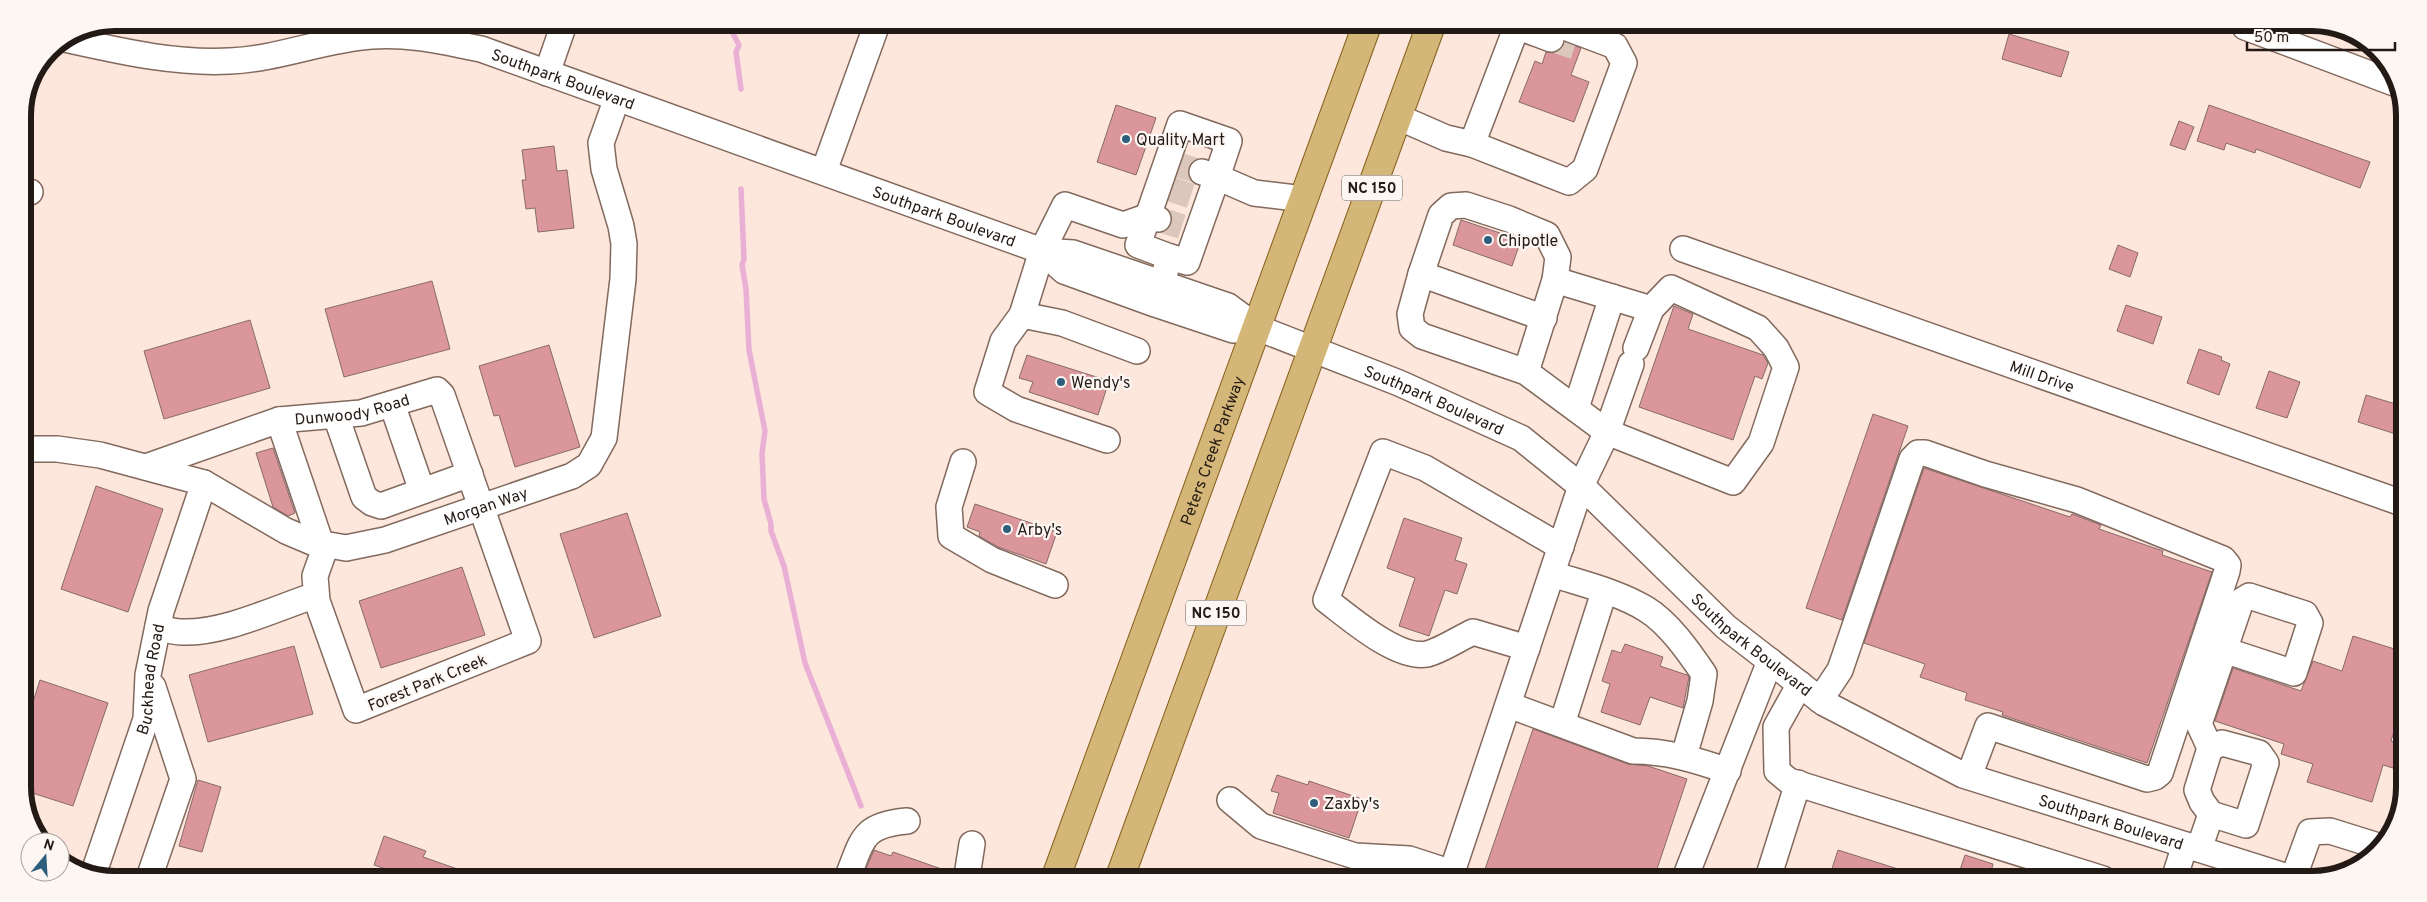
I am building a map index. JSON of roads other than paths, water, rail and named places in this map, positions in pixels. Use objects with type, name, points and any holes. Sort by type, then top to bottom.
[{"type":"main road","name":"Peters Creek Parkway","points":[[1058,871],[1365,31]]},
{"type":"main road","name":"NC 150","points":[[1122,871],[1429,31]]},
{"type":"street","points":[[547,73],[562,31]]},
{"type":"street","points":[[824,171],[874,31]]},
{"type":"street","points":[[1472,144],[1535,31]]},
{"type":"street","points":[[1545,31],[1614,46],[1624,63]]},
{"type":"street","points":[[2256,31],[2388,81]]},
{"type":"street","name":"Southpark Boulevard","points":[[76,41],[144,56],[188,62],[232,61],[372,36],[411,36],[481,49],[1042,251],[1073,253],[1228,306],[1258,328],[1399,383],[1521,438],[1581,486],[1726,627],[1820,700],[1968,776],[2268,871]]},
{"type":"street","points":[[1581,49],[1624,63]]},
{"type":"street","points":[[1398,117],[1446,138],[1472,144],[1569,182],[1585,169],[1624,63]]},
{"type":"street","name":"Morgan Way","points":[[31,450],[57,449],[100,455],[204,483],[286,531],[324,544],[346,548],[366,545],[482,509],[572,476],[589,465],[604,438],[623,279],[624,244],[621,226],[604,169],[601,143],[617,98]]},
{"type":"street","points":[[1180,124],[1229,140],[1209,175],[1190,230],[1188,262],[1138,245],[1154,218],[1163,187],[1173,163],[1180,124]]},
{"type":"street","points":[[1209,175],[1254,193],[1304,199]]},
{"type":"street","points":[[1107,440],[1016,409],[986,392],[1003,341],[1022,315],[1042,251],[1065,205],[1123,225],[1154,218]]},
{"type":"street","points":[[1452,871],[1581,486],[1607,432],[1651,309],[1671,288],[1758,328],[1776,348],[1786,367],[1761,443],[1733,482],[1607,432],[1526,372],[1422,336],[1412,328],[1410,314],[1420,274],[1441,215],[1451,206],[1466,205],[1509,218],[1547,235],[1558,258],[1544,318],[1526,372]]},
{"type":"street","name":"Mill Drive","points":[[1682,249],[2396,501]]},
{"type":"street","name":"Southpark Boulevard","points":[[1042,251],[1064,271],[1155,304],[1233,330],[1258,328]]},
{"type":"street","points":[[1161,284],[1170,257]]},
{"type":"street","points":[[1420,274],[1544,318]]},
{"type":"street","points":[[1554,280],[1651,309]]},
{"type":"street","points":[[1576,408],[1612,297]]},
{"type":"street","points":[[1022,315],[1062,323],[1137,350]]},
{"type":"street","name":"Dunwoody Road","points":[[146,468],[279,420],[361,413],[436,390],[442,395],[482,509]]},
{"type":"street","points":[[392,404],[422,492]]},
{"type":"street","points":[[336,416],[364,497],[372,503],[381,506],[470,474]]},
{"type":"street","points":[[279,420],[324,544]]},
{"type":"street","points":[[1527,648],[1473,632],[1427,654],[1402,651],[1376,637],[1326,600],[1383,452],[1424,468],[1561,547]]},
{"type":"street","points":[[1820,700],[1840,670],[1912,459],[1918,453],[1925,453],[1986,474],[2077,500],[2223,559],[2228,565],[2160,773],[2155,777],[2147,779],[1988,726],[1968,776]]},
{"type":"street","points":[[963,462],[948,507],[951,536],[992,560],[1055,585]]},
{"type":"street","name":"Buckhead Road","points":[[95,868],[146,719],[148,675],[158,627],[204,483]]},
{"type":"street","name":"Forest Park Creek","points":[[324,544],[315,576],[316,595],[356,710],[528,641],[482,509]]},
{"type":"street","points":[[1552,574],[1604,592],[1647,610],[1685,645],[1704,674],[1700,701],[1684,756]]},
{"type":"street","points":[[1562,724],[1604,592]]},
{"type":"street","points":[[158,627],[179,632],[198,632],[229,625],[316,595]]},
{"type":"street","points":[[2210,748],[2222,743],[2259,753],[2266,763],[2246,825],[2212,814],[2202,802],[2197,790],[2210,748],[2199,724],[2224,650]]},
{"type":"street","points":[[1688,871],[1770,661]]},
{"type":"street","points":[[148,675],[183,779],[151,871]]},
{"type":"street","points":[[1800,684],[1776,727],[1777,771],[1789,781],[2078,871]]},
{"type":"street","points":[[1508,705],[1633,751],[1653,751],[1684,756],[1728,771]]},
{"type":"street","points":[[1770,871],[1798,783]]},
{"type":"street","points":[[1230,800],[1261,826],[1354,856],[1410,860],[1440,871]]},
{"type":"street","points":[[2178,871],[2212,814]]},
{"type":"street","points":[[850,871],[862,841],[869,832],[886,823],[906,822]]},
{"type":"street","points":[[2296,871],[2310,832],[2330,831],[2372,844]]},
{"type":"street","points":[[968,871],[972,844]]},
{"type":"waterway","points":[[732,31],[739,45],[736,52],[741,89]]},
{"type":"waterway","points":[[741,189],[744,259],[742,265],[746,289],[749,350],[765,431],[762,453],[764,499],[771,531],[784,566],[805,663],[861,806]]},
{"type":"tunnel","points":[[1551,39],[1581,49]]},
{"type":"tunnel","points":[[1178,165],[1202,172]]},
{"type":"tunnel","points":[[1167,188],[1194,197]]},
{"type":"tunnel","points":[[1158,219],[1183,227]]},
{"type":"place","name":"Quality Mart","points":[[1126,139]]},
{"type":"place","name":"Chipotle","points":[[1488,240]]},
{"type":"place","name":"Wendy's","points":[[1061,382]]},
{"type":"place","name":"Arby's","points":[[1007,529]]},
{"type":"place","name":"Zaxby's","points":[[1314,803]]}]
